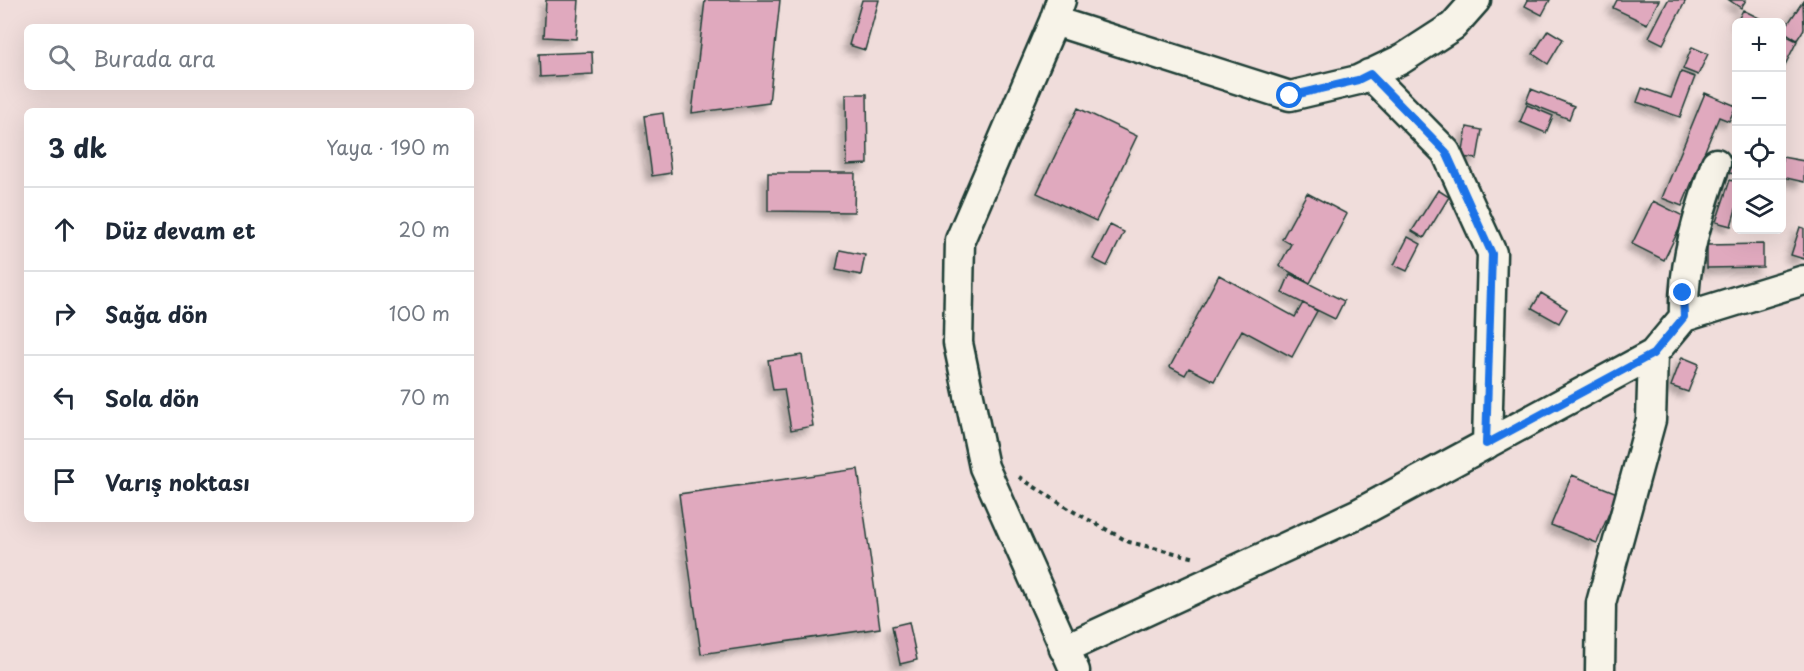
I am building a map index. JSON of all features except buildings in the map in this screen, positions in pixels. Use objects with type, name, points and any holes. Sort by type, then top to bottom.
[{"type":"street","points":[[1476,0],[1453,26],[1402,58],[1358,80],[1290,96],[1057,11],[960,240],[958,343],[984,467],[1070,660],[1357,514],[1653,354],[1684,317],[1804,280]]},
{"type":"street","points":[[1370,74],[1446,152],[1492,254],[1486,444]]},
{"type":"street","points":[[1684,317],[1683,293],[1698,214],[1716,163]]},
{"type":"street","points":[[1600,671],[1601,603],[1651,420],[1653,354]]},
{"type":"path","points":[[1016,475],[1069,509],[1129,542],[1197,558]]},
{"type":"route","points":[[1290,96],[1358,80],[1370,74],[1446,152],[1492,254],[1486,444],[1653,354],[1684,317],[1683,293]]}]
